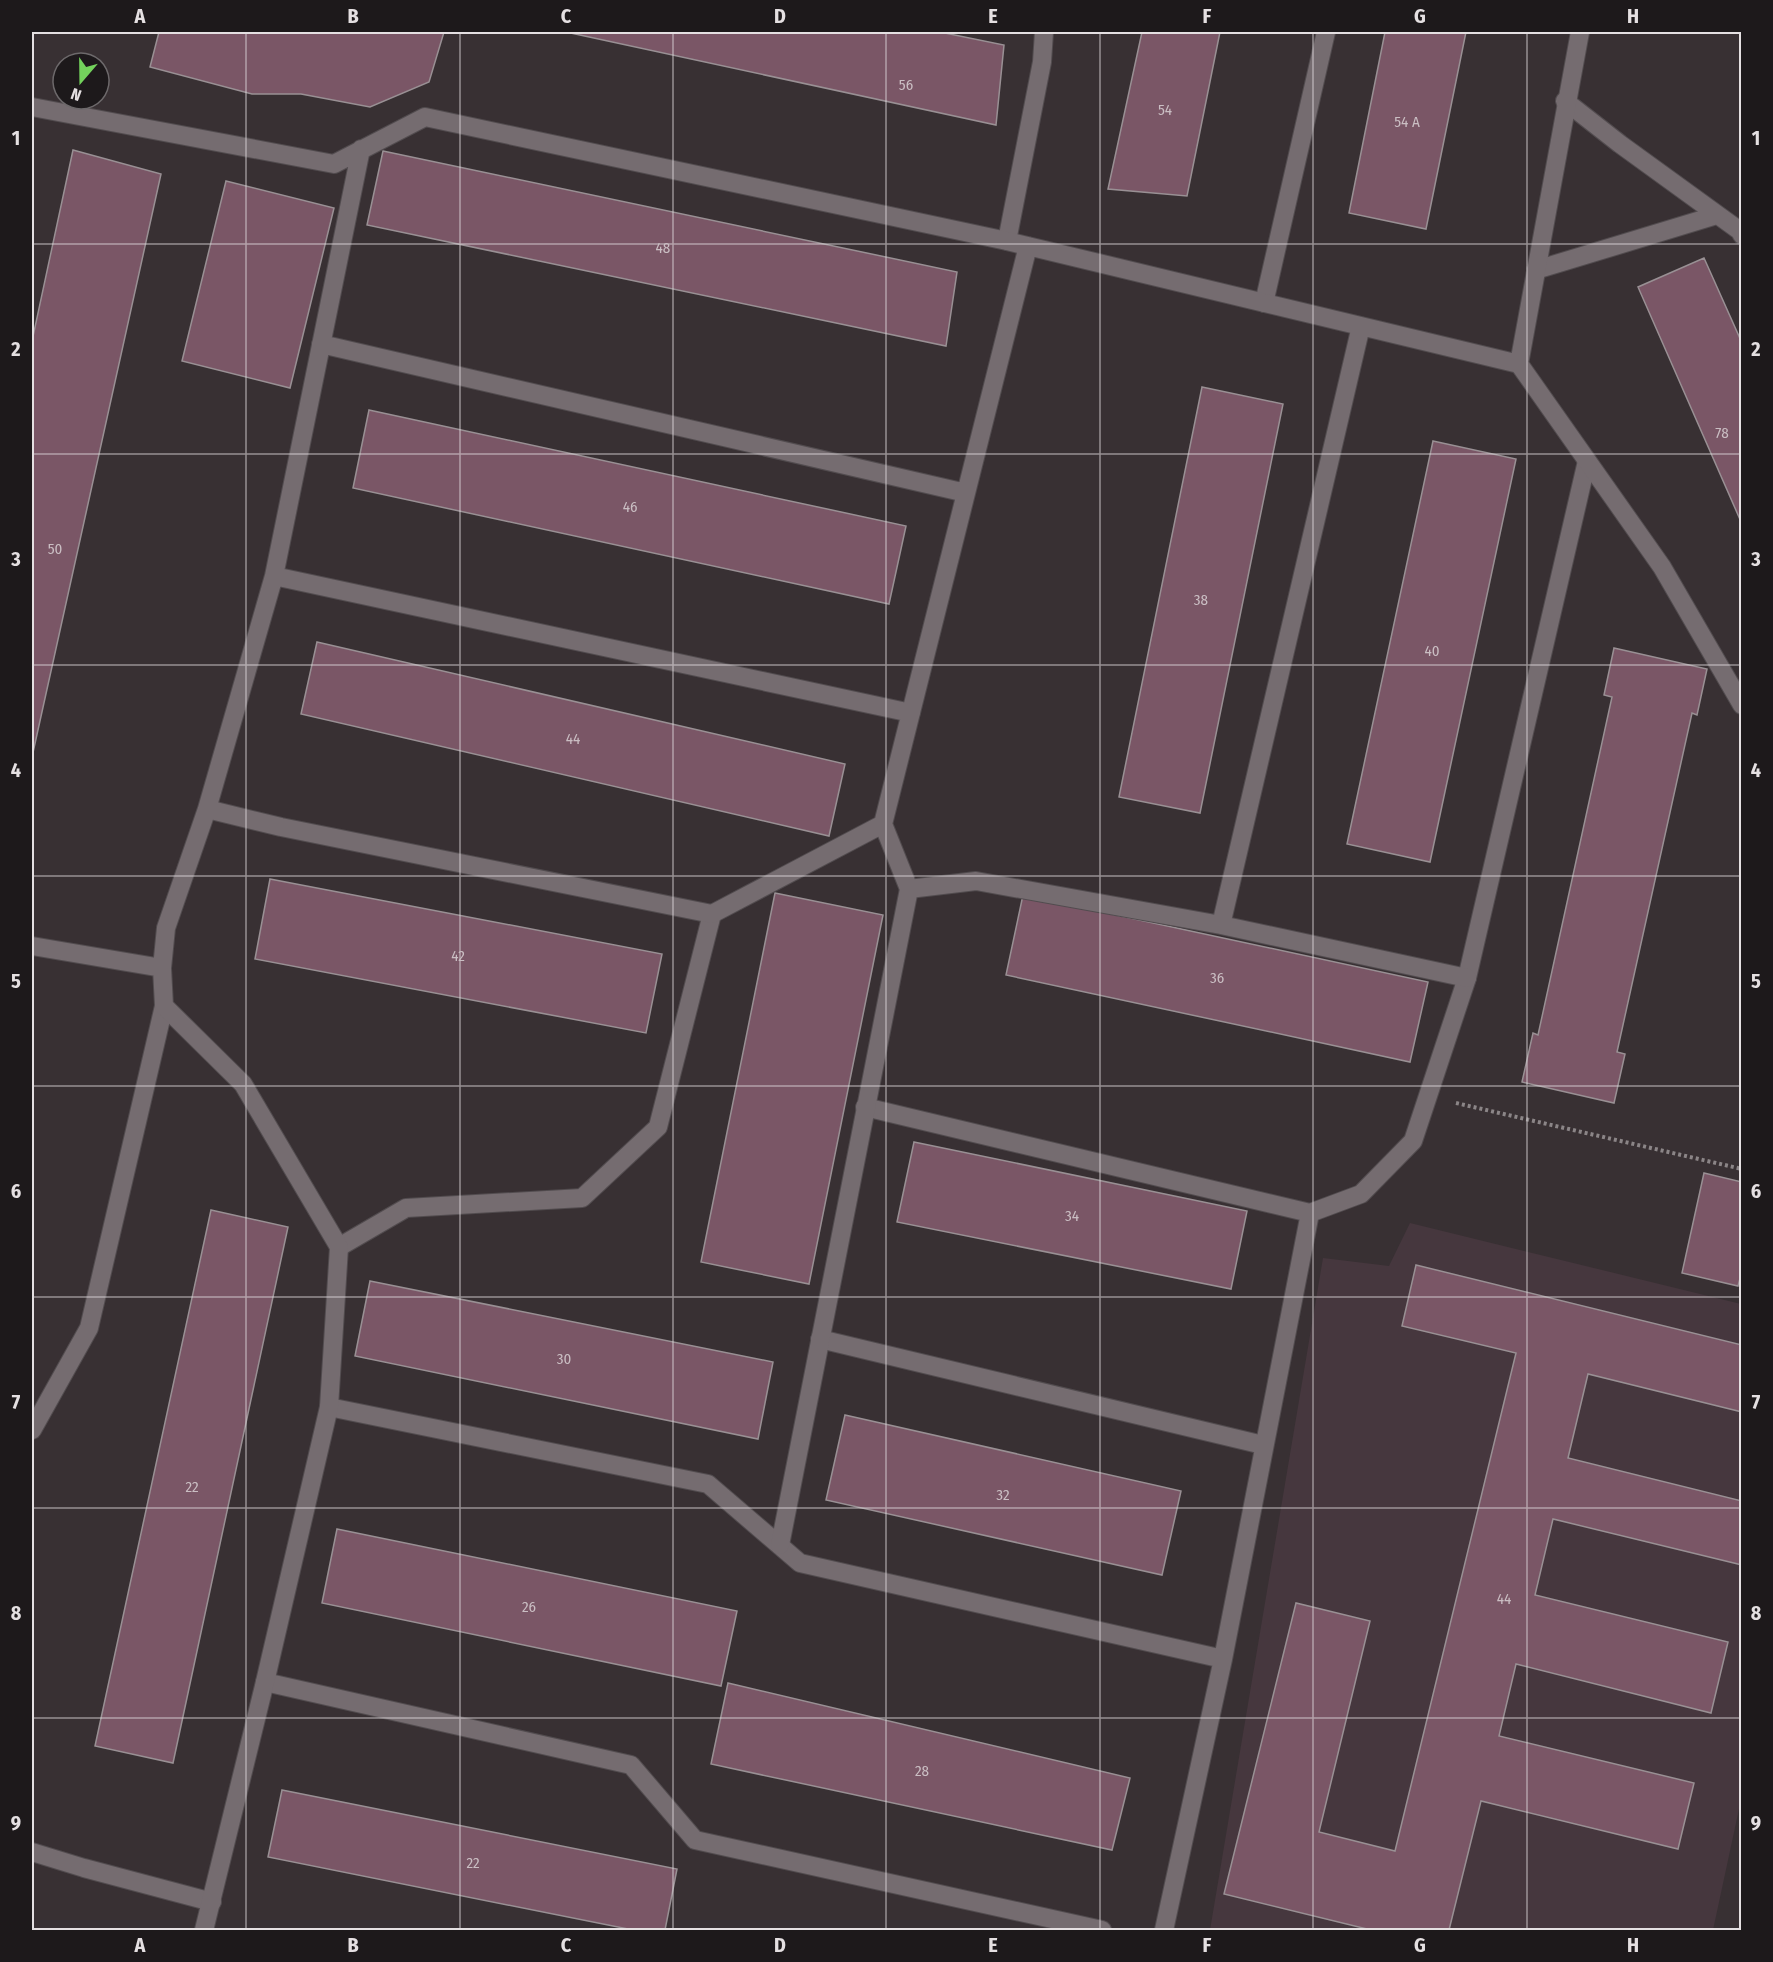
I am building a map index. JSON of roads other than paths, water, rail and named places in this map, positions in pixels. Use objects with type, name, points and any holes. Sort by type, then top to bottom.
[{"type":"street","points":[[1007,241],[1042,62],[1044,32]]},
{"type":"street","points":[[1264,303],[1326,32]]},
{"type":"street","points":[[1519,364],[1565,101],[1580,32]]},
{"type":"street","points":[[1565,101],[1742,235]]},
{"type":"street","points":[[32,107],[334,164],[425,117],[1007,241],[1519,364],[1662,567],[1742,705]]},
{"type":"street","points":[[32,1430],[89,1328],[164,1006],[162,968],[166,928],[207,809],[274,576],[361,149]]},
{"type":"street","points":[[1536,270],[1717,215]]},
{"type":"street","points":[[780,1545],[909,889],[883,824],[1028,246]]},
{"type":"street","points":[[1221,925],[1360,326]]},
{"type":"street","points":[[321,344],[966,493]]},
{"type":"street","points":[[865,1107],[1310,1213],[1361,1194],[1413,1141],[1467,978],[1587,460]]},
{"type":"street","points":[[274,576],[911,713]]},
{"type":"street","points":[[207,809],[281,827],[712,914],[883,824]]},
{"type":"street","points":[[909,889],[976,881],[1221,925],[1467,978]]},
{"type":"street","points":[[339,1247],[405,1208],[582,1198],[657,1127],[712,914]]},
{"type":"street","points":[[32,946],[162,968]]},
{"type":"street","points":[[164,1006],[243,1084],[339,1247],[328,1407],[265,1682],[204,1930]]},
{"type":"street","points":[[1164,1930],[1223,1659],[1310,1213]]},
{"type":"street","points":[[819,1339],[1263,1445]]},
{"type":"street","points":[[328,1407],[708,1484],[800,1563],[1223,1659]]},
{"type":"street","points":[[265,1682],[631,1765],[695,1840],[1102,1930]]},
{"type":"street","points":[[32,1852],[212,1902]]}]
